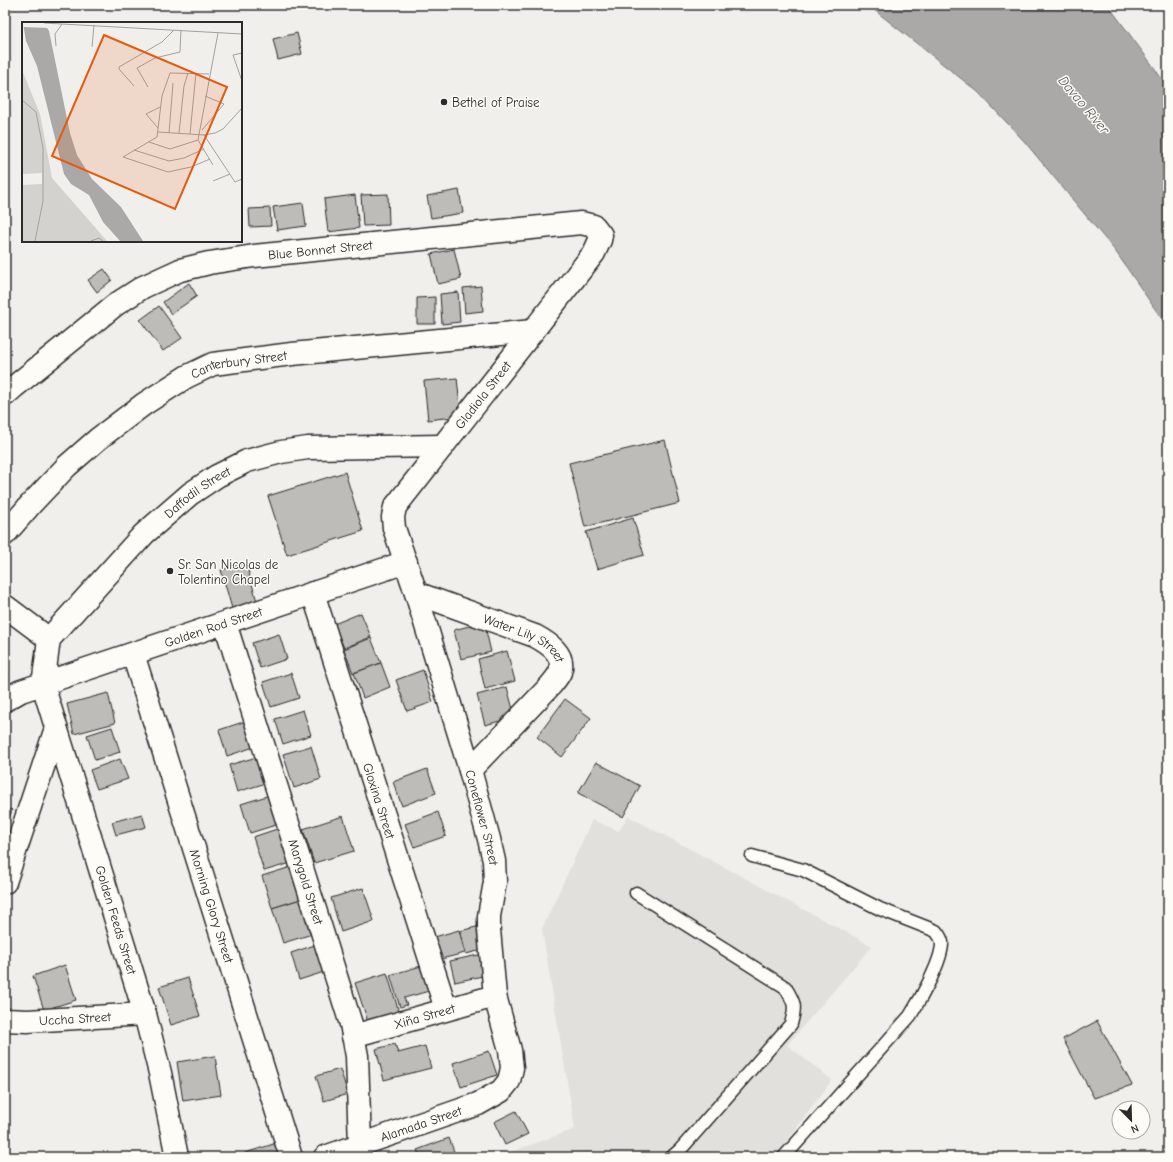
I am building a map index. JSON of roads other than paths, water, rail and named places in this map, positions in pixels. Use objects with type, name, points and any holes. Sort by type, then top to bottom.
[{"type":"street","name":"Blue Bonnet Street","points":[[5,396],[115,305],[144,287],[187,268],[261,255],[581,223],[594,226],[601,235]]},
{"type":"street","name":"Gladiola Street","points":[[406,562],[394,528],[393,517],[395,507],[594,253],[601,235]]},
{"type":"street","name":"Canterbury Street","points":[[5,534],[31,504],[68,466],[98,439],[144,404],[186,377],[213,364],[292,354],[533,331]]},
{"type":"street","name":"Daffodil Street","points":[[49,639],[144,534],[190,494],[217,476],[247,461],[281,452],[308,448],[443,446]]},
{"type":"street","name":"Coneflower Street","points":[[406,562],[490,839],[494,862],[495,882],[488,916],[495,996],[510,1050],[512,1068],[509,1080]]},
{"type":"street","name":"Golden Rod Street","points":[[10,691],[43,685],[406,562]]},
{"type":"street","name":"Gloxina Street","points":[[313,593],[446,1009]]},
{"type":"street","name":"Water Lily Street","points":[[416,593],[535,636],[547,642],[556,652],[561,662],[560,673],[550,686],[470,770]]},
{"type":"street","points":[[5,606],[49,639],[43,685]]},
{"type":"street","name":"Marygold Street","points":[[225,623],[353,1036],[357,1056],[360,1145]]},
{"type":"street","name":"Morning Glory Street","points":[[133,654],[291,1157]]},
{"type":"street","name":"Golden Feeds Street","points":[[43,685],[145,1014],[160,1073],[177,1157]]},
{"type":"street","points":[[5,882],[56,728]]},
{"type":"street","name":"Xiña Street","points":[[353,1036],[495,996]]},
{"type":"street","name":"Uccha Street","points":[[5,1020],[27,1021],[145,1014]]},
{"type":"street","name":"Alamada Street","points":[[325,1157],[478,1104],[501,1091],[509,1080]]},
{"type":"lane","points":[[752,856],[803,870],[880,909],[936,931],[941,936],[942,944],[940,955],[921,999],[910,1016],[784,1157]]},
{"type":"lane","points":[[636,893],[785,987],[792,998],[795,1010],[791,1024],[672,1157]]},
{"type":"water","name":"Davao River","points":[[868,5],[1108,5],[1168,88],[1168,328],[1116,252],[1024,141],[978,92]]},
{"type":"place","name":"Bethel of Praise","points":[[444,102]]},
{"type":"place","name":"Sr. San Nicolas de Tolentino Chapel","points":[[170,571]]}]
